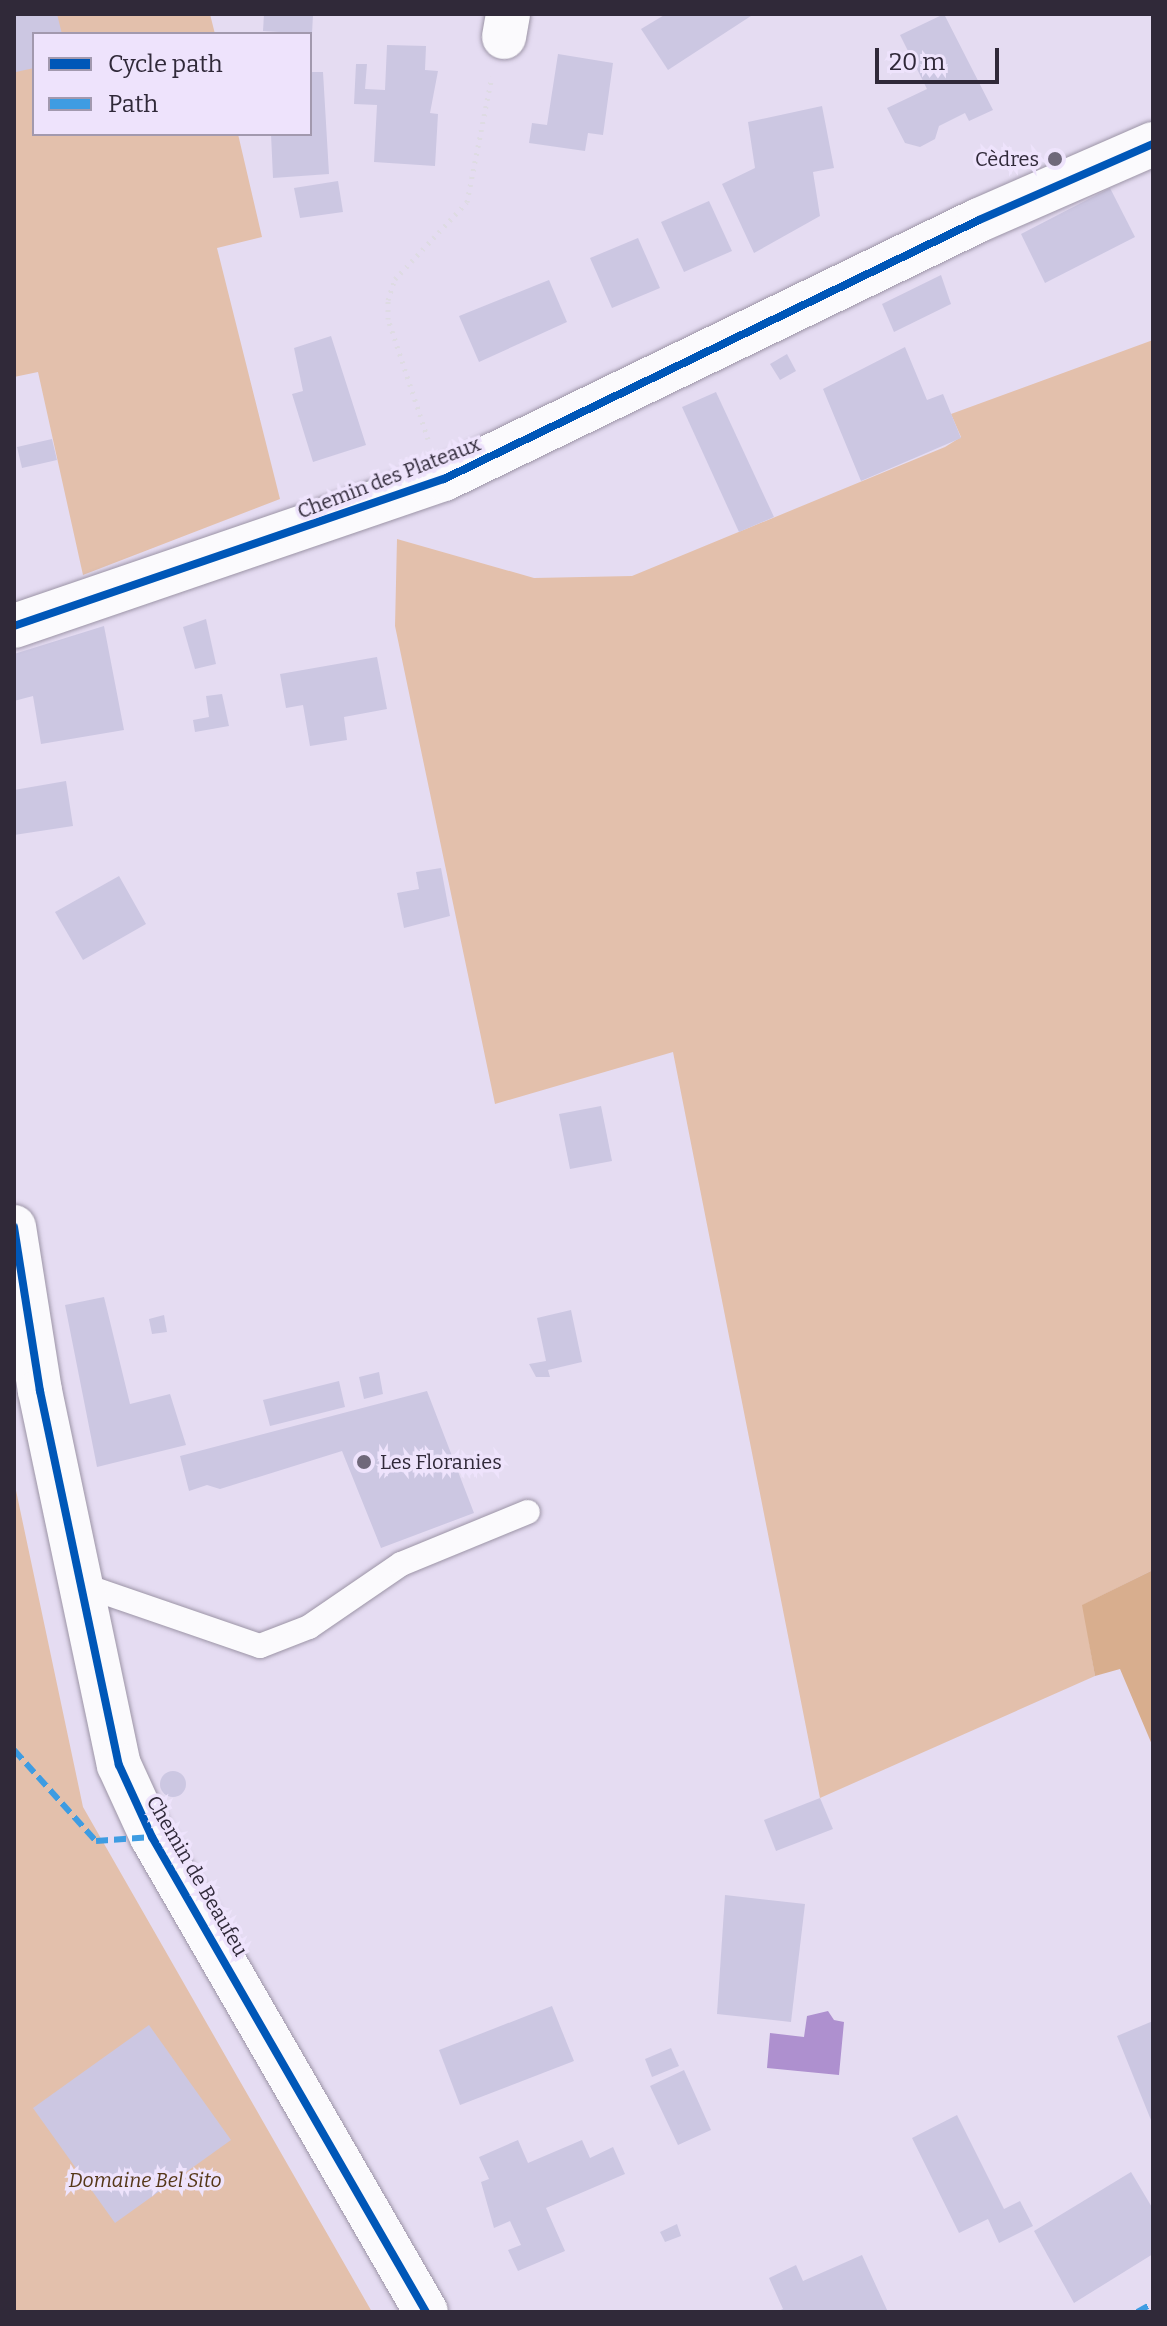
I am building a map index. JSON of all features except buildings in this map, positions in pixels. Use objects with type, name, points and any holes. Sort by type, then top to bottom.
[{"type":"street","name":"Chemin des Plateaux","points":[[14,626],[444,479],[979,220],[1153,144]]},
{"type":"street","name":"Chemin de Beaufeu","points":[[14,1227],[80,1595],[119,1765],[152,1837],[426,2312]]},
{"type":"lane","points":[[80,1595],[100,1591],[260,1646],[309,1627],[401,1564],[528,1512]]},
{"type":"path","points":[[444,479],[388,319],[388,300],[395,279],[467,202],[487,89],[506,26]]},
{"type":"green space","points":[[14,14],[210,14],[214,32],[32,32],[32,136],[238,136],[262,237],[217,248],[280,499],[83,575],[38,372],[14,377]]},
{"type":"green space","points":[[1153,340],[1153,1570],[1083,1605],[1095,1676],[820,1798],[673,1052],[495,1104],[395,626],[397,539],[534,578],[632,576],[945,447],[961,437],[951,414]]},
{"type":"green space","name":"Domaine Bel Sito","points":[[14,1481],[83,1807],[372,2312],[14,2312]]},
{"type":"shaded area","points":[[1153,1570],[1153,1747],[1120,1669],[1095,1676],[1082,1605]]},
{"type":"shaded area","points":[[828,2011],[834,2020],[844,2022],[839,2075],[767,2068],[770,2033],[804,2037],[807,2016]]},
{"type":"marked path","points":[[14,1750],[96,1841],[152,1837]]},
{"type":"marked path","points":[[1137,2312],[1153,2303]]},
{"type":"cycle path","points":[[14,626],[444,479],[979,220],[1153,144]]},
{"type":"cycle path","points":[[14,1227],[40,1391],[119,1765],[152,1837],[426,2312]]},
{"type":"place","name":"Cèdres","points":[[1055,159]]},
{"type":"place","name":"Les Floranies","points":[[364,1462]]}]
